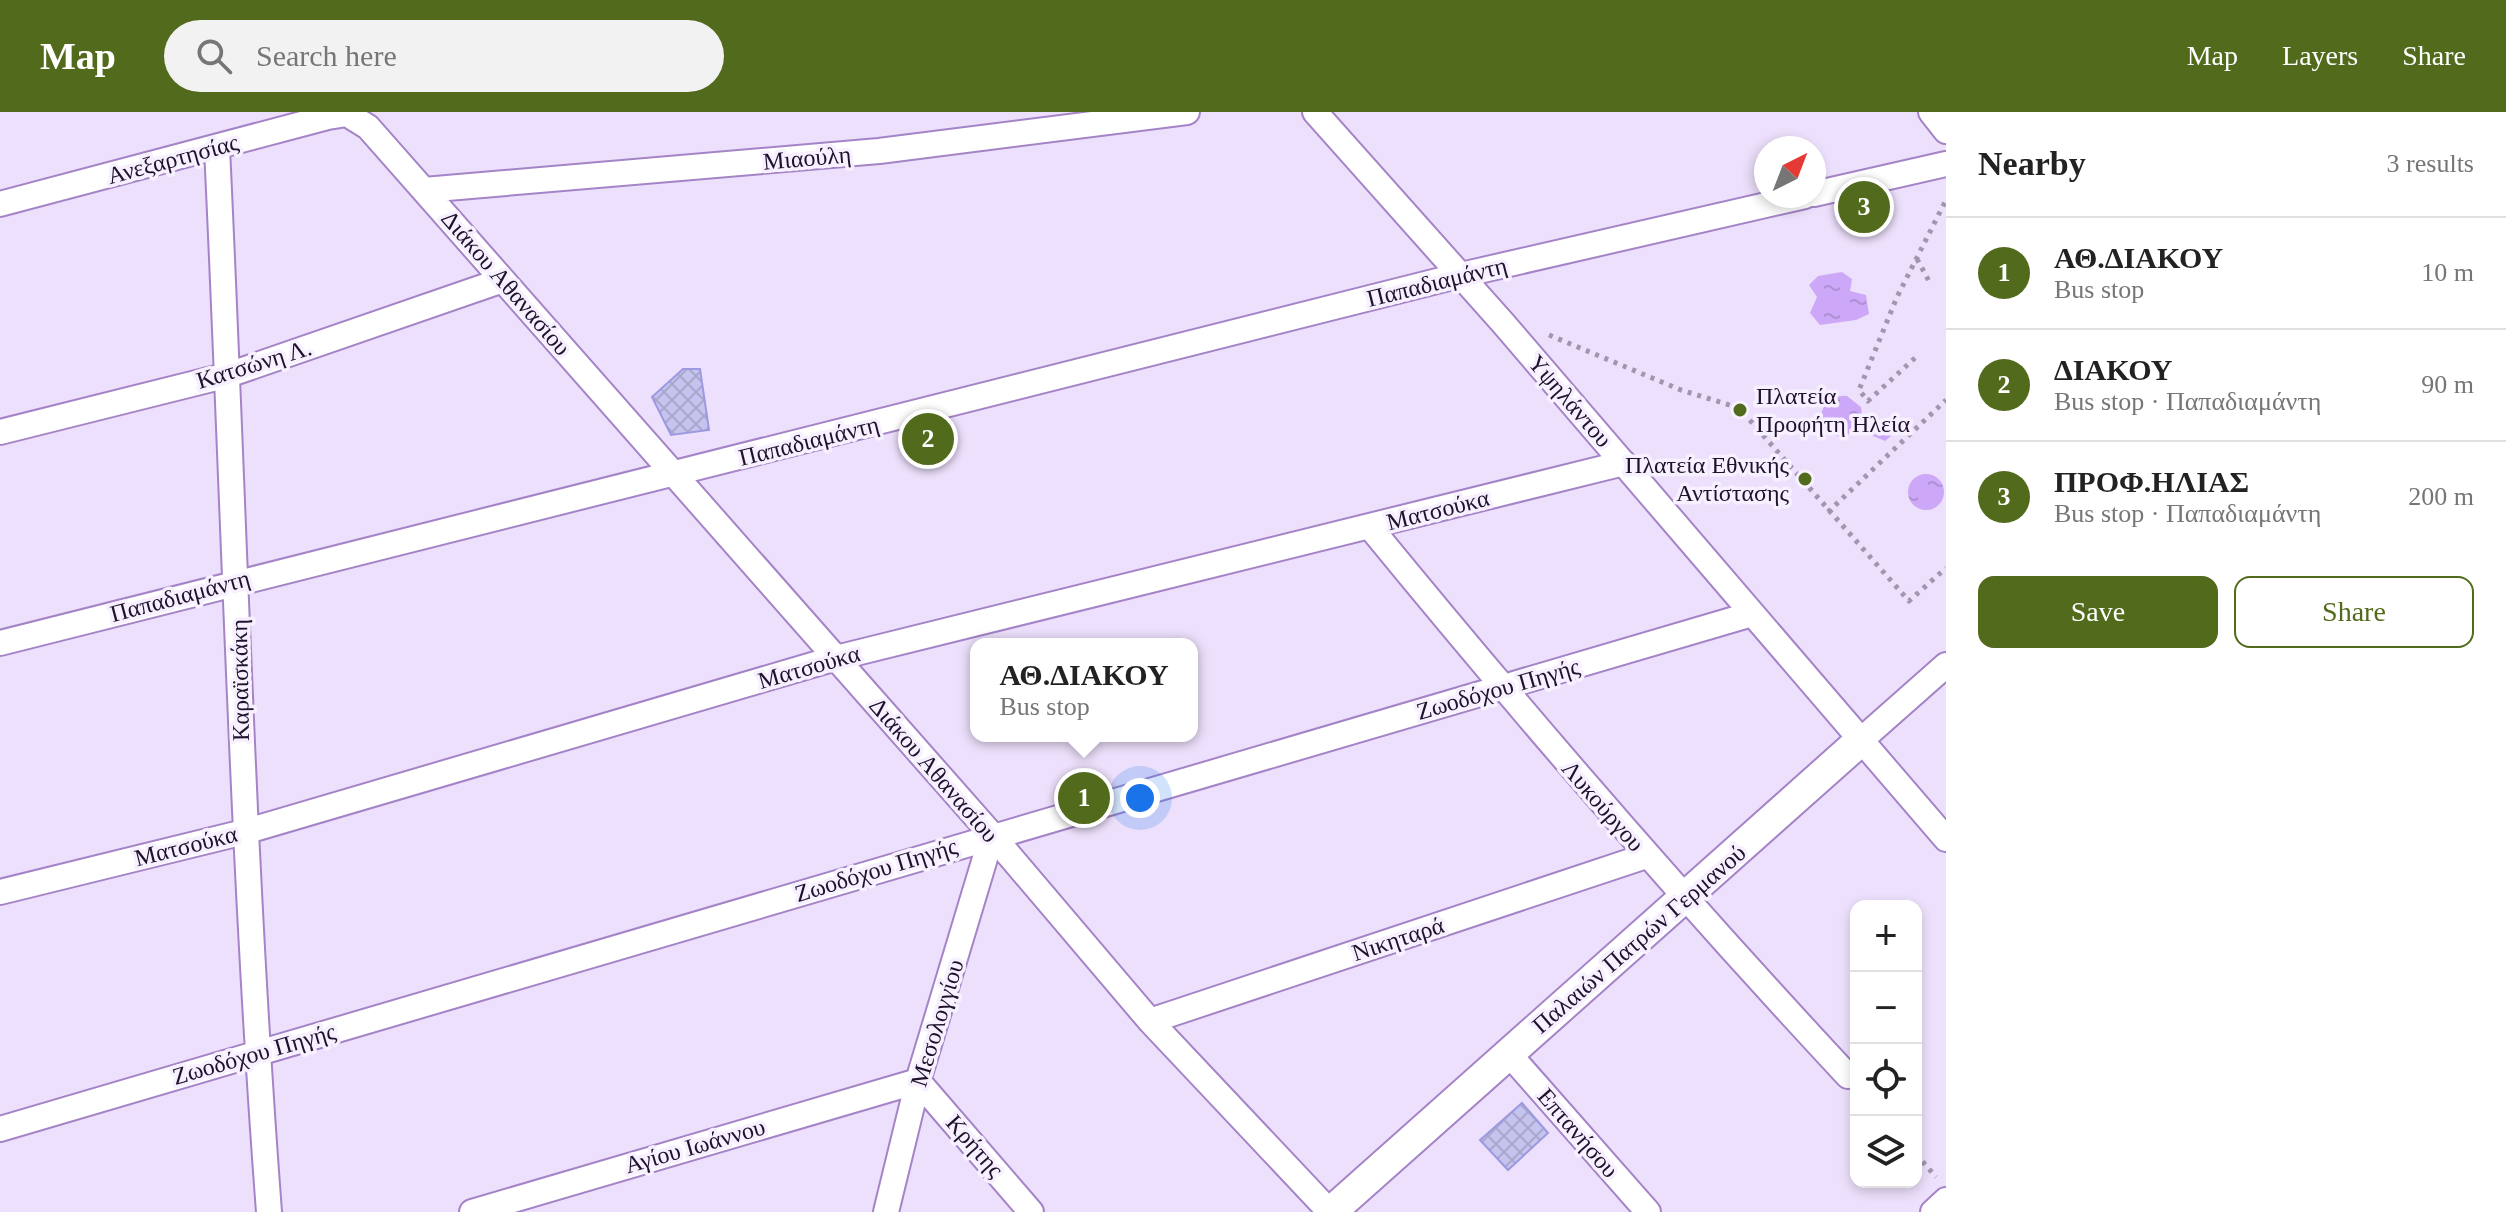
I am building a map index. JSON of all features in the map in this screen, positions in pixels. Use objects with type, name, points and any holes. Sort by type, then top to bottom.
[{"type":"street","name":"Μιαούλη","points":[[424,190],[879,151],[1187,112]]},
{"type":"street","name":"Υψηλάντου","points":[[1315,112],[1503,323],[1946,839]]},
{"type":"street","points":[[1931,112],[1946,131]]},
{"type":"street","name":"Διάκου Αθανασίου","points":[[347,114],[368,127],[424,190],[992,835],[1150,1021],[1331,1212]]},
{"type":"street","name":"Ανεξαρτησίας","points":[[0,204],[347,114]]},
{"type":"street","name":"Καραϊσκάκη","points":[[217,148],[238,581],[244,832],[269,1212]]},
{"type":"street","points":[[1826,191],[1946,164]]},
{"type":"street","name":"Παπαδιαμάντη","points":[[0,643],[1461,275],[1754,208]]},
{"type":"street","name":"Κατσώνη Λ.","points":[[0,432],[228,375],[503,280]]},
{"type":"street","name":"Ματσούκα","points":[[0,892],[244,832],[836,658],[1624,463]]},
{"type":"street","name":"Λυκούργου","points":[[1370,527],[1501,688],[1684,901],[1848,1076]]},
{"type":"street","name":"Ζωοδόχου Πηγής","points":[[0,1129],[1752,614]]},
{"type":"street","name":"Παλαιών Πατρών Γερμανού","points":[[1331,1212],[1946,665]]},
{"type":"street","name":"Μεσολογγίου","points":[[886,1212],[918,1081],[992,835]]},
{"type":"street","name":"Νικηταρά","points":[[1150,1021],[1646,856]]},
{"type":"street","name":"Επτανήσου","points":[[1509,1054],[1648,1212]]},
{"type":"street","name":"Αγίου Ιωάννου","points":[[472,1212],[918,1081]]},
{"type":"street","name":"Κρήτης","points":[[918,1081],[1031,1212]]},
{"type":"street","points":[[1933,1212],[1946,1200]]},
{"type":"path","points":[[1915,358],[1868,401],[1859,390],[1946,200]]},
{"type":"path","points":[[1917,259],[1930,283]]},
{"type":"path","points":[[1503,323],[1525,324],[1681,390],[1739,408],[1909,601],[1946,568]]},
{"type":"path","points":[[1828,512],[1946,401]]},
{"type":"path","points":[[1922,1161],[1946,1188]]},
{"type":"water","points":[[1842,272],[1852,279],[1850,291],[1866,295],[1869,314],[1856,320],[1820,325],[1810,313],[1817,297],[1809,285],[1818,276]]},
{"type":"water","points":[[1847,396],[1861,407],[1863,424],[1891,436],[1885,441],[1859,430],[1841,437],[1831,434],[1822,421],[1824,407],[1837,397]]},
{"type":"water","points":[[1926,474],[1939,479],[1944,492],[1939,505],[1926,510],[1913,505],[1908,492],[1913,479]]},
{"type":"building","points":[[683,369],[700,369],[709,430],[671,435],[652,397]]},
{"type":"building","points":[[1522,1103],[1548,1133],[1508,1170],[1480,1140]]},
{"type":"place","name":"ΠΡΟΦ.ΗΛΙΑΣ","points":[[1864,207]]},
{"type":"place","name":"Πλατεία Προφήτη Ηλεία","points":[[1740,410]]},
{"type":"place","name":"ΔΙΑΚΟΥ","points":[[928,439]]},
{"type":"place","name":"Πλατεία Εθνικής Αντίστασης","points":[[1805,479]]},
{"type":"place","name":"ΑΘ.ΔΙΑΚΟΥ","points":[[1084,798]]}]
